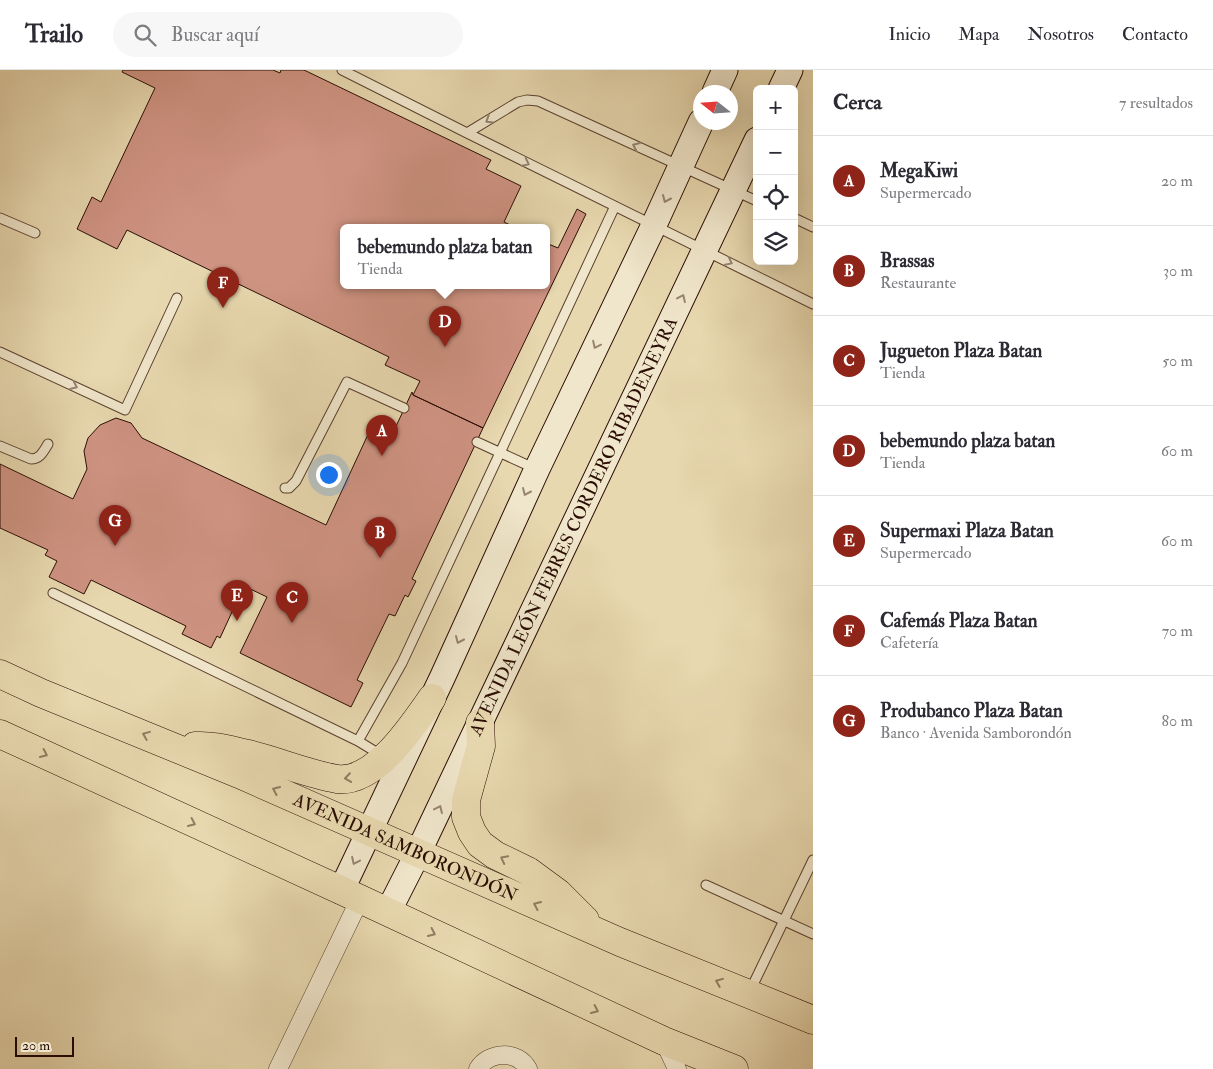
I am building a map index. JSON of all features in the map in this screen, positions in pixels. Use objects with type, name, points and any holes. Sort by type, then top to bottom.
[{"type":"highway","name":"AVENIDA SAMBORONDÓN","points":[[0,674],[369,831],[596,932],[813,1020]]},
{"type":"highway","points":[[0,693],[41,693]]},
{"type":"highway","points":[[177,748],[210,745],[338,779],[356,777],[384,757],[402,739],[432,698]]},
{"type":"highway","points":[[480,723],[481,746],[466,800],[466,817],[472,832],[480,844],[495,855],[528,871],[558,893],[596,932]]},
{"type":"highway","points":[[0,734],[664,1041],[734,1069]]},
{"type":"street","points":[[718,85],[725,70]]},
{"type":"street","points":[[783,85],[790,70]]},
{"type":"street","points":[[278,1069],[350,895],[369,831],[697,130]]},
{"type":"street","name":"AVENIDA LEÓN FEBRES CORDERO RIBADENEYRA","points":[[388,912],[418,853],[753,148]]},
{"type":"street","points":[[664,1041],[677,1069]]},
{"type":"street","points":[[478,1069],[492,1057],[505,1055],[517,1058],[528,1069]]},
{"type":"lane","points":[[342,70],[467,134],[813,304]]},
{"type":"lane","points":[[467,134],[518,102],[527,100],[538,101],[753,199]]},
{"type":"lane","points":[[358,741],[402,663],[615,206]]},
{"type":"lane","points":[[0,218],[34,233]]},
{"type":"lane","points":[[798,220],[813,227]]},
{"type":"lane","points":[[0,352],[125,410],[177,298]]},
{"type":"lane","points":[[285,488],[289,488],[296,481],[347,382],[404,408]]},
{"type":"lane","points":[[477,442],[537,469]]},
{"type":"lane","points":[[0,446],[35,459],[39,457],[48,444]]},
{"type":"lane","points":[[53,593],[358,741],[384,757]]},
{"type":"lane","points":[[748,994],[813,860]]},
{"type":"lane","points":[[706,885],[813,934]]},
{"type":"building","points":[[123,70],[273,70],[280,73],[281,70],[304,70],[491,160],[486,169],[521,186],[504,222],[508,224],[340,224],[340,289],[550,289],[483,428],[413,395],[420,381],[385,365],[389,357],[127,230],[117,249],[77,229],[92,197],[101,202],[155,88],[122,72]]},
{"type":"building","points":[[577,209],[586,214],[550,289],[550,245],[558,248]]},
{"type":"building","points":[[412,392],[413,395],[483,428],[412,579],[416,581],[408,597],[405,595],[395,616],[389,614],[357,680],[363,683],[351,707],[240,653],[267,597],[244,586],[220,638],[217,636],[211,648],[182,634],[186,626],[91,580],[84,594],[49,577],[57,561],[45,555],[48,550],[0,528],[0,464],[73,499],[87,469],[84,451],[88,438],[100,425],[116,418],[131,423],[142,438],[326,525],[371,428],[391,437]]},
{"type":"place","name":"Cafemás Plaza Batan","points":[[223,308]]},
{"type":"place","name":"bebemundo plaza batan","points":[[445,347]]},
{"type":"place","name":"MegaKiwi","points":[[382,456]]},
{"type":"place","name":"Produbanco Plaza Batan","points":[[115,546]]},
{"type":"place","name":"Brassas","points":[[380,558]]},
{"type":"place","name":"Supermaxi Plaza Batan","points":[[237,621]]},
{"type":"place","name":"Jugueton Plaza Batan","points":[[292,623]]}]
